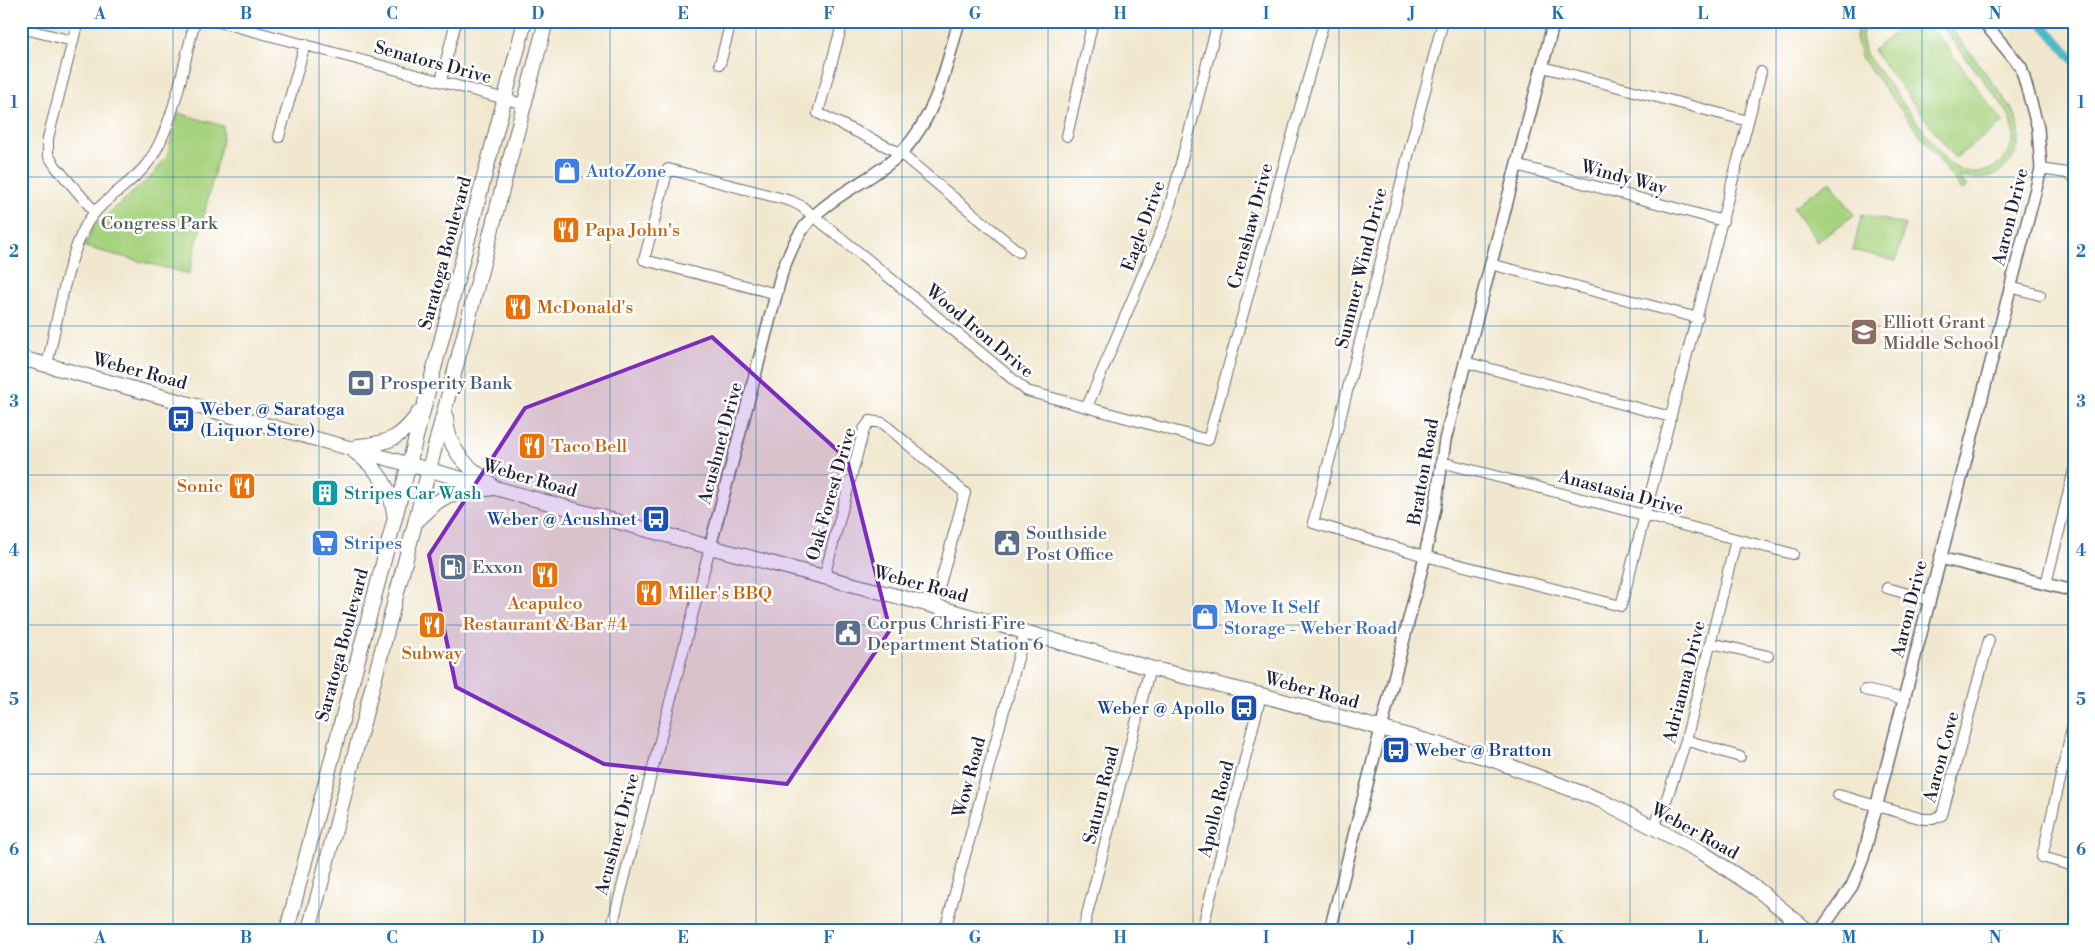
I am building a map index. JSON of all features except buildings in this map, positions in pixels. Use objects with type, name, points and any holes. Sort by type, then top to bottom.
[{"type":"main road","name":"Saratoga Boulevard","points":[[287,930],[524,21]]},
{"type":"main road","points":[[309,930],[546,21]]},
{"type":"main road","name":"Weber Road","points":[[21,358],[710,547],[934,606],[1150,668],[1261,695],[1491,759],[1600,800],[1702,853],[1757,889],[1807,930]]},
{"type":"main road","points":[[348,447],[372,445],[393,439],[405,431],[425,404]]},
{"type":"main road","points":[[445,408],[446,427],[457,455],[478,475],[496,488]]},
{"type":"main road","points":[[348,447],[367,461],[379,474],[388,488],[395,518]]},
{"type":"main road","points":[[415,524],[437,502],[449,495],[496,488]]},
{"type":"street","points":[[78,21],[48,138],[48,155],[95,212]]},
{"type":"street","points":[[47,365],[74,254],[84,228],[95,212],[144,167],[158,149],[167,127],[194,21]]},
{"type":"street","name":"Senators Drive","points":[[216,21],[524,104]]},
{"type":"street","points":[[441,81],[456,21]]},
{"type":"street","points":[[720,64],[731,21]]},
{"type":"street","points":[[842,21],[818,113],[900,153],[1019,252]]},
{"type":"street","name":"Acushnet Drive","points":[[610,930],[777,294],[794,243],[814,216],[900,153],[921,127],[938,94],[959,21]]},
{"type":"street","points":[[1068,136],[1093,21]]},
{"type":"street","name":"Eagle Drive","points":[[1087,407],[1167,217],[1218,21]]},
{"type":"street","name":"Crenshaw Drive","points":[[1208,440],[1324,21]]},
{"type":"street","name":"Summer Wind Drive","points":[[1425,556],[1313,523],[1443,21]]},
{"type":"street","name":"Bratton Road","points":[[1330,930],[1425,556],[1436,503],[1441,462],[1465,362],[1554,21]]},
{"type":"street","name":"Aaron Drive","points":[[1821,930],[1852,886],[1863,858],[1875,804],[1905,699],[2041,170],[2038,128],[2021,66],[1983,21]]},
{"type":"street","points":[[21,28],[73,41]]},
{"type":"street","points":[[279,138],[305,44]]},
{"type":"street","points":[[1542,67],[1748,121]]},
{"type":"street","points":[[1425,556],[1622,606],[1761,72]]},
{"type":"street","name":"Windy Way","points":[[1516,165],[1723,221]]},
{"type":"street","name":"Wood Iron Drive","points":[[777,294],[644,260],[668,169],[791,201],[814,216],[1027,392],[1208,440]]},
{"type":"street","points":[[2041,170],[2067,173],[2074,178]]},
{"type":"street","points":[[1490,264],[1698,318]]},
{"type":"street","name":"Aaron Drive","points":[[2010,287],[2040,295]]},
{"type":"street","points":[[1465,362],[1671,417]]},
{"type":"street","name":"Oak Forest Drive","points":[[824,577],[864,430],[870,421],[883,423],[966,493],[934,606]]},
{"type":"street","name":"Anastasia Drive","points":[[1441,462],[1793,554]]},
{"type":"street","points":[[2046,584],[2074,470]]},
{"type":"street","name":"Adrianna Drive","points":[[1652,828],[1667,798],[1686,740],[1736,540]]},
{"type":"street","points":[[1940,558],[2074,591]]},
{"type":"street","points":[[1887,588],[1929,600]]},
{"type":"street","name":"Wow Road","points":[[945,930],[1025,632]]},
{"type":"street","name":"Aaron Cove","points":[[1875,804],[1923,819],[1933,819],[1942,815],[1989,640]]},
{"type":"street","points":[[1710,643],[1768,656]]},
{"type":"street","name":"Saturn Road","points":[[1084,930],[1150,668]]},
{"type":"street","points":[[1865,690],[1905,699]]},
{"type":"street","name":"Apollo Road","points":[[1202,930],[1261,695]]},
{"type":"street","points":[[2074,720],[2042,856],[2074,866]]},
{"type":"street","points":[[1686,740],[1740,756]]},
{"type":"street","points":[[1838,795],[1875,804]]},
{"type":"highlighted area","points":[[712,337],[847,459],[890,630],[787,784],[604,764],[456,687],[429,555],[525,408]]},
{"type":"green space","points":[[1858,21],[1864,21],[1862,37],[1866,54],[1944,158],[1958,169],[1972,173],[1986,171],[1998,165],[2007,155],[2012,141],[2012,126],[2006,110],[1938,21],[1946,21],[2011,107],[2017,122],[2019,136],[2017,150],[2001,171],[1989,177],[1975,179],[1959,176],[1967,187],[1962,190],[1861,57],[1856,37]]},
{"type":"green space","points":[[1910,21],[1927,21],[2003,122],[1955,158],[1873,50]]},
{"type":"green space","name":"Congress Park","points":[[178,113],[223,126],[222,142],[189,274],[85,247],[93,227],[153,175],[167,156]]},
{"type":"green space","points":[[1830,181],[1854,215],[1817,242],[1793,207]]},
{"type":"green space","points":[[1862,214],[1905,225],[1896,261],[1853,250]]},
{"type":"waterway","points":[[2040,21],[2074,60]]},
{"type":"place","name":"AutoZone","points":[[567,171]]},
{"type":"place","name":"Papa John's","points":[[566,230]]},
{"type":"place","name":"McDonald's","points":[[518,307]]},
{"type":"place","name":"Elliott Grant Middle School","points":[[1864,332]]},
{"type":"place","name":"Prosperity Bank","points":[[361,383]]},
{"type":"place","name":"Weber @ Saratoga (Liquor Store)","points":[[181,419]]},
{"type":"place","name":"Taco Bell","points":[[532,446]]},
{"type":"place","name":"Sonic","points":[[242,486]]},
{"type":"place","name":"Stripes Car Wash","points":[[325,493]]},
{"type":"place","name":"Weber @ Acushnet","points":[[656,519]]},
{"type":"place","name":"Stripes","points":[[325,543]]},
{"type":"place","name":"Southside Post Office","points":[[1007,543]]},
{"type":"place","name":"Exxon","points":[[453,567]]},
{"type":"place","name":"Acapulco Restaurant & Bar #4","points":[[545,575]]},
{"type":"place","name":"Miller's BBQ","points":[[649,593]]},
{"type":"place","name":"Move It Self Storage - Weber Road","points":[[1205,617]]},
{"type":"place","name":"Subway","points":[[432,625]]},
{"type":"place","name":"Corpus Christi Fire Department Station 6","points":[[848,633]]},
{"type":"place","name":"Weber @ Apollo","points":[[1244,708]]},
{"type":"place","name":"Weber @ Bratton","points":[[1396,750]]}]
